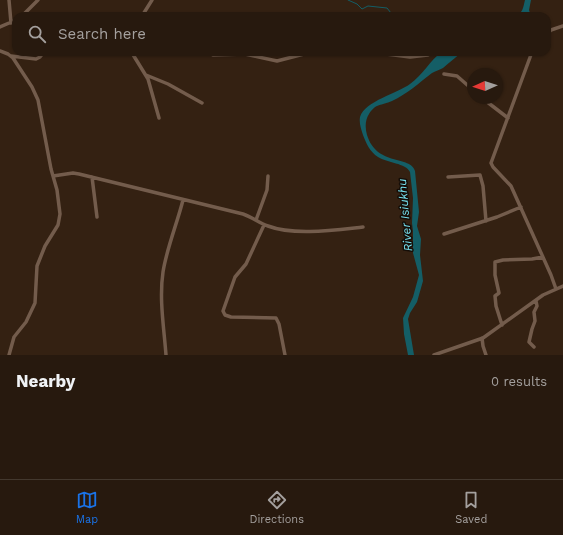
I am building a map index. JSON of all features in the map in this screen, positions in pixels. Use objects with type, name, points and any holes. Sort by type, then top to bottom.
[{"type":"street","points":[[0,27],[11,22],[8,0]]},
{"type":"street","points":[[26,12],[38,0]]},
{"type":"street","points":[[144,12],[152,0]]},
{"type":"street","points":[[551,30],[563,26]]},
{"type":"street","points":[[0,51],[11,56],[36,59],[41,56]]},
{"type":"street","points":[[9,355],[14,337],[26,322],[35,303],[37,266],[45,246],[60,221],[60,205],[38,100],[28,81],[11,56]]},
{"type":"street","points":[[133,56],[146,75],[159,118]]},
{"type":"street","points":[[254,56],[277,61],[296,56]]},
{"type":"street","points":[[402,56],[419,56]]},
{"type":"street","points":[[531,56],[491,163],[511,186],[556,289]]},
{"type":"street","points":[[444,74],[456,76],[467,85]]},
{"type":"street","points":[[146,75],[168,84],[202,103]]},
{"type":"street","points":[[490,104],[508,118]]},
{"type":"street","points":[[53,176],[75,173],[243,214],[264,225],[294,231],[334,230],[363,227]]},
{"type":"street","points":[[448,177],[480,175],[483,186],[486,221]]},
{"type":"street","points":[[256,220],[267,190],[268,176]]},
{"type":"street","points":[[92,178],[97,217]]},
{"type":"street","points":[[166,355],[162,276],[165,260],[183,200]]},
{"type":"street","points":[[444,234],[486,221],[521,207]]},
{"type":"street","points":[[264,225],[246,264],[235,276],[223,311],[226,316],[232,317],[276,318],[279,324],[285,355]]},
{"type":"street","points":[[502,326],[495,303],[495,296],[499,293],[495,275],[495,262],[543,257]]},
{"type":"street","points":[[434,355],[482,338],[502,326],[536,301],[563,286]]},
{"type":"street","points":[[534,347],[530,342],[531,331],[535,321],[534,310],[537,306],[536,301]]},
{"type":"street","points":[[482,338],[482,346],[486,355]]},
{"type":"water","points":[[525,0],[531,0],[530,12],[521,12]]},
{"type":"water","points":[[437,56],[457,56],[443,68],[432,73],[403,95],[374,108],[368,116],[366,124],[367,135],[372,145],[378,152],[407,163],[412,166],[415,171],[419,212],[417,226],[421,239],[420,255],[423,281],[417,302],[408,319],[414,355],[408,355],[403,318],[413,297],[419,275],[413,253],[413,198],[410,172],[405,167],[382,159],[373,153],[363,135],[360,117],[368,106],[414,81]]},
{"type":"waterway","points":[[348,0],[357,4],[362,9],[368,6],[387,8],[390,12]]},
{"type":"water label","name":"River Isiukhu","points":[[405,215]]}]
